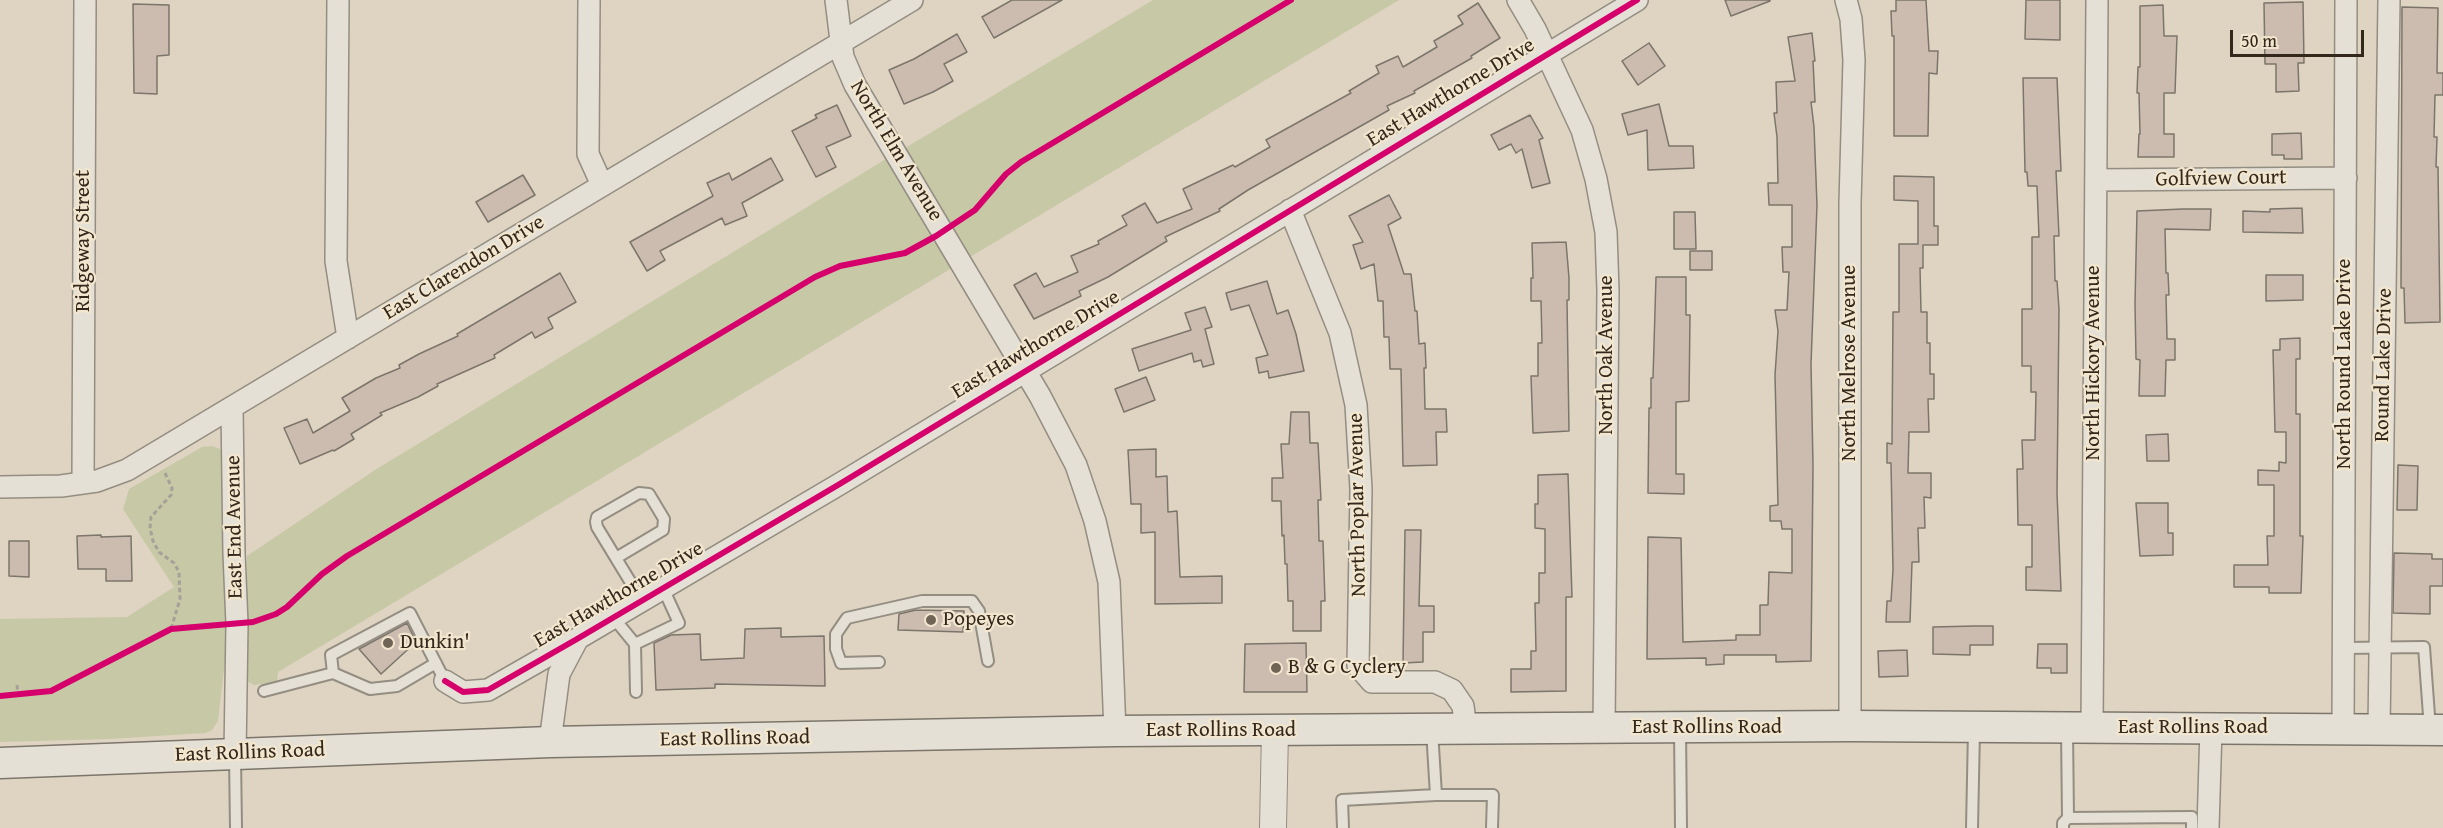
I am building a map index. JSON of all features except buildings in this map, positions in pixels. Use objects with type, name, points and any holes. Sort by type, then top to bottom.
[{"type":"main road","name":"East Rollins Road","points":[[0,763],[550,742],[1116,731],[1850,726],[2437,730]]},
{"type":"street","name":"Ridgeway Street","points":[[83,483],[85,0]]},
{"type":"street","points":[[338,0],[336,261],[348,338]]},
{"type":"street","points":[[589,0],[588,154],[602,185]]},
{"type":"street","name":"North Elm Avenue","points":[[836,0],[843,57],[855,85],[1025,371],[1076,465],[1095,521],[1109,582],[1116,731]]},
{"type":"street","name":"East Clarendon Drive","points":[[0,487],[61,486],[97,481],[127,470],[912,0]]},
{"type":"street","name":"North Oak Avenue","points":[[1518,0],[1547,53],[1582,130],[1596,179],[1606,232],[1608,291],[1604,728]]},
{"type":"street","name":"East Hawthorne Drive","points":[[441,672],[463,692],[488,690],[642,601],[1025,371],[1637,0]]},
{"type":"street","name":"North Melrose Avenue","points":[[1846,0],[1851,19],[1854,60],[1850,203],[1850,726]]},
{"type":"street","name":"North Hickory Avenue","points":[[2079,727],[2096,180],[2097,0]]},
{"type":"street","name":"North Round Lake Drive","points":[[2343,729],[2346,0]]},
{"type":"street","name":"Round Lake Drive","points":[[2379,729],[2389,0]]},
{"type":"street","name":"Golfview Court","points":[[2096,180],[2346,177]]},
{"type":"street","name":"North Poplar Avenue","points":[[1290,210],[1340,333],[1356,405],[1361,489],[1358,666],[1372,682],[1435,682],[1452,690],[1463,706],[1466,730]]},
{"type":"street","name":"East End Avenue","points":[[232,408],[237,624],[235,754]]},
{"type":"street","points":[[550,742],[559,674],[577,639]]},
{"type":"street","points":[[2208,828],[2211,728]]},
{"type":"street","points":[[1274,828],[1275,731]]},
{"type":"lane","points":[[616,558],[663,530],[664,519],[649,494],[639,493],[597,517],[597,527],[642,601]]},
{"type":"lane","points":[[635,644],[679,623],[663,588]]},
{"type":"lane","points":[[879,662],[842,663],[836,649],[836,634],[847,618],[922,601],[972,601],[979,611],[988,661]]},
{"type":"lane","points":[[264,691],[333,673],[370,689],[397,686],[441,672],[410,613],[331,655],[333,673]]},
{"type":"lane","points":[[614,617],[635,644],[636,692]]},
{"type":"lane","points":[[2344,648],[2424,647],[2437,730]]},
{"type":"lane","points":[[1972,828],[1974,727]]},
{"type":"lane","points":[[2079,727],[2065,823],[2192,817],[2192,828]]},
{"type":"lane","points":[[1680,728],[1682,828]]},
{"type":"lane","points":[[1432,730],[1436,795]]},
{"type":"lane","points":[[235,754],[236,828]]},
{"type":"lane","points":[[1343,828],[1342,800],[1436,795],[1493,795],[1492,828]]},
{"type":"path","points":[[164,632],[174,629],[180,599],[178,572],[174,563],[159,552],[153,542],[150,528],[151,517],[171,495],[172,488],[165,473]]},
{"type":"path","points":[[9,696],[21,694],[17,685]]},
{"type":"green space","points":[[1153,0],[1399,0],[970,257],[905,148]]},
{"type":"green space","points":[[886,159],[952,268],[278,672],[277,682],[254,685],[247,681],[247,556],[375,470]]},
{"type":"green space","points":[[212,446],[220,449],[224,461],[228,635],[218,721],[212,730],[205,733],[109,739],[0,742],[0,619],[127,617],[174,587],[123,509],[129,489],[202,447]]},
{"type":"cycle path","points":[[0,696],[51,691],[171,629],[253,622],[276,614],[287,607],[322,574],[347,556],[815,277],[840,266],[905,253],[936,236],[975,210],[1006,174],[1021,162],[1291,0]]},
{"type":"cycle path","points":[[445,681],[463,692],[488,690],[838,485],[1637,0]]},
{"type":"place","name":"Popeyes","points":[[931,620]]},
{"type":"place","name":"Dunkin'","points":[[388,643]]},
{"type":"place","name":"B & G Cyclery","points":[[1276,668]]}]
